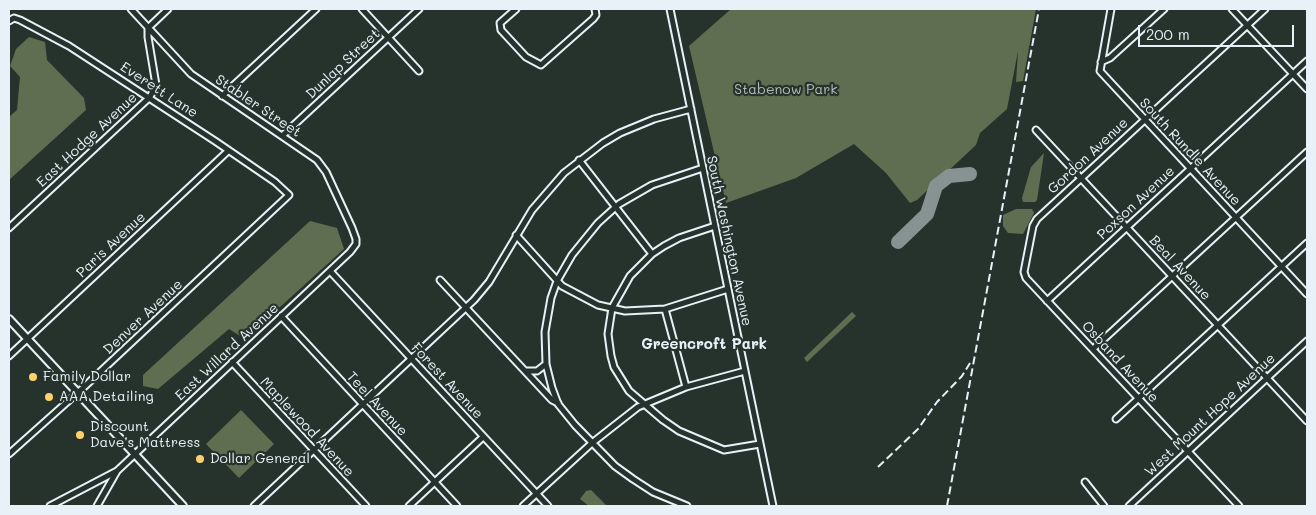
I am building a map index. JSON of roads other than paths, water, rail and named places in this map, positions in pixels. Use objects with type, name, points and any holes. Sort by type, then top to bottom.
[{"type":"main road","points":[[9,318],[183,506]]},
{"type":"street","name":"Stabler Street","points":[[130,9],[191,74],[314,158],[323,167],[355,234]]},
{"type":"street","points":[[148,28],[168,9]]},
{"type":"street","points":[[222,96],[316,9]]},
{"type":"street","points":[[362,9],[419,71]]},
{"type":"street","name":"Dunlap Street","points":[[282,136],[419,9]]},
{"type":"street","points":[[516,9],[500,23],[499,27],[526,57],[541,65],[596,12]]},
{"type":"street","name":"South Washington Avenue","points":[[670,9],[772,506]]},
{"type":"street","points":[[1101,62],[1111,9]]},
{"type":"street","points":[[1101,62],[1110,58],[1164,9]]},
{"type":"street","points":[[1232,9],[1307,89]]},
{"type":"street","name":"Gordon Avenue","points":[[1037,219],[1265,9]]},
{"type":"street","name":"Everett Lane","points":[[9,21],[14,18],[20,20],[70,46],[150,97],[275,182],[289,195]]},
{"type":"street","name":"East Hodge Avenue","points":[[9,228],[150,97],[156,85],[148,28]]},
{"type":"street","name":"Poxson Avenue","points":[[1047,301],[1307,61]]},
{"type":"street","name":"South Rundle Avenue","points":[[1101,62],[1102,74],[1307,294]]},
{"type":"street","points":[[254,506],[466,308],[489,282],[516,235],[547,191],[579,160],[603,143],[628,129],[654,119],[691,109]]},
{"type":"street","name":"Beal Avenue","points":[[1036,130],[1307,421]]},
{"type":"street","name":"Paris Avenue","points":[[9,356],[228,151]]},
{"type":"street","points":[[1093,349],[1307,152]]},
{"type":"street","points":[[579,160],[652,254]]},
{"type":"street","points":[[558,404],[546,364],[546,320],[557,281],[582,241],[615,207],[652,185],[703,168]]},
{"type":"street","name":"Denver Avenue","points":[[9,454],[78,393],[289,195]]},
{"type":"street","name":"Osband Avenue","points":[[1037,219],[1033,226],[1024,274],[1239,506]]},
{"type":"street","points":[[715,226],[679,238],[652,254],[623,285],[612,308],[608,334],[611,356],[621,380],[643,404],[679,430],[714,447],[735,450],[760,444]]},
{"type":"street","name":"East Willard Avenue","points":[[52,506],[117,471],[354,248],[355,234]]},
{"type":"street","points":[[516,235],[557,281],[584,299],[612,308],[636,311],[665,309],[728,289]]},
{"type":"street","points":[[1116,419],[1307,243]]},
{"type":"street","name":"Forest Avenue","points":[[330,271],[548,506]]},
{"type":"street","points":[[440,280],[552,400],[558,404],[592,443],[633,479],[669,500],[687,506]]},
{"type":"street","points":[[665,309],[686,387]]},
{"type":"street","name":"Teel Avenue","points":[[281,316],[457,506]]},
{"type":"street","name":"West Mount Hope Avenue","points":[[1129,506],[1307,341]]},
{"type":"street","name":"Maplewood Avenue","points":[[232,362],[366,506]]},
{"type":"street","points":[[526,371],[536,371],[546,364]]},
{"type":"street","points":[[523,506],[592,443],[643,404],[686,387],[745,371]]},
{"type":"street","points":[[409,506],[483,436]]},
{"type":"street","points":[[97,506],[117,471]]},
{"type":"street","points":[[1085,482],[1104,506]]},
{"type":"street","points":[[667,506],[669,500]]},
{"type":"railway","points":[[947,506],[1039,9]]},
{"type":"railway","points":[[878,467],[918,429],[937,402],[962,376],[970,363]]},
{"type":"place","name":"Family Dollar","points":[[33,377]]},
{"type":"place","name":"AAA Detailing","points":[[49,397]]},
{"type":"place","name":"Discount Dave's Mattress","points":[[80,435]]},
{"type":"place","name":"Dollar General","points":[[200,459]]},
{"type":"district","name":"Greencroft Park","points":[[704,344]]},
{"type":"park label","name":"Stabenow Park","points":[[786,90]]}]
